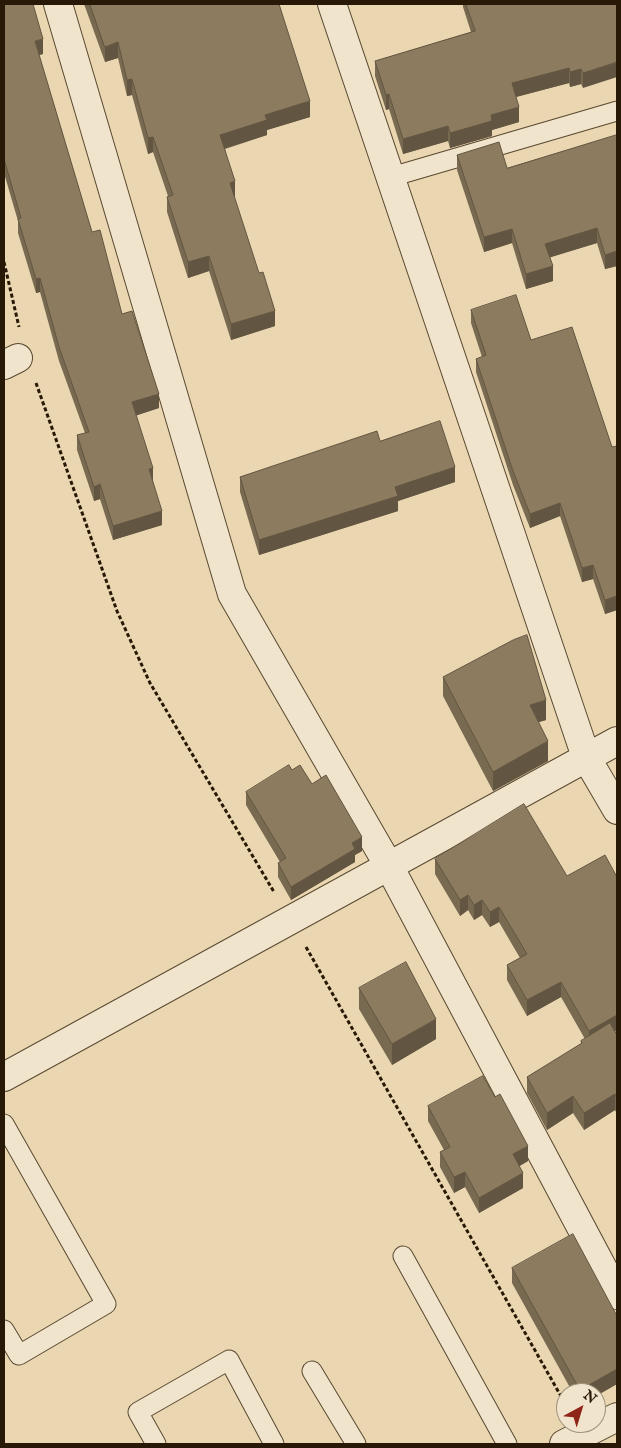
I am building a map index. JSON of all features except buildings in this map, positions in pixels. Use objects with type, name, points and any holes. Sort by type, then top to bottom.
[{"type":"street","points":[[58,4],[232,594],[390,868],[617,1295]]},
{"type":"street","points":[[332,4],[586,757],[617,810]]},
{"type":"street","points":[[4,1078],[292,922],[617,741]]},
{"type":"street","points":[[564,1444],[617,1417]]},
{"type":"lane","points":[[391,178],[617,111]]},
{"type":"lane","points":[[4,1124],[106,1304],[19,1355],[4,1330]]},
{"type":"lane","points":[[403,1256],[507,1444]]},
{"type":"lane","points":[[156,1444],[138,1412],[229,1360],[274,1444]]},
{"type":"lane","points":[[312,1370],[356,1444]]},
{"type":"path","points":[[4,262],[14,352]]},
{"type":"path","points":[[35,381],[117,611],[150,683],[292,922],[556,1387]]}]
